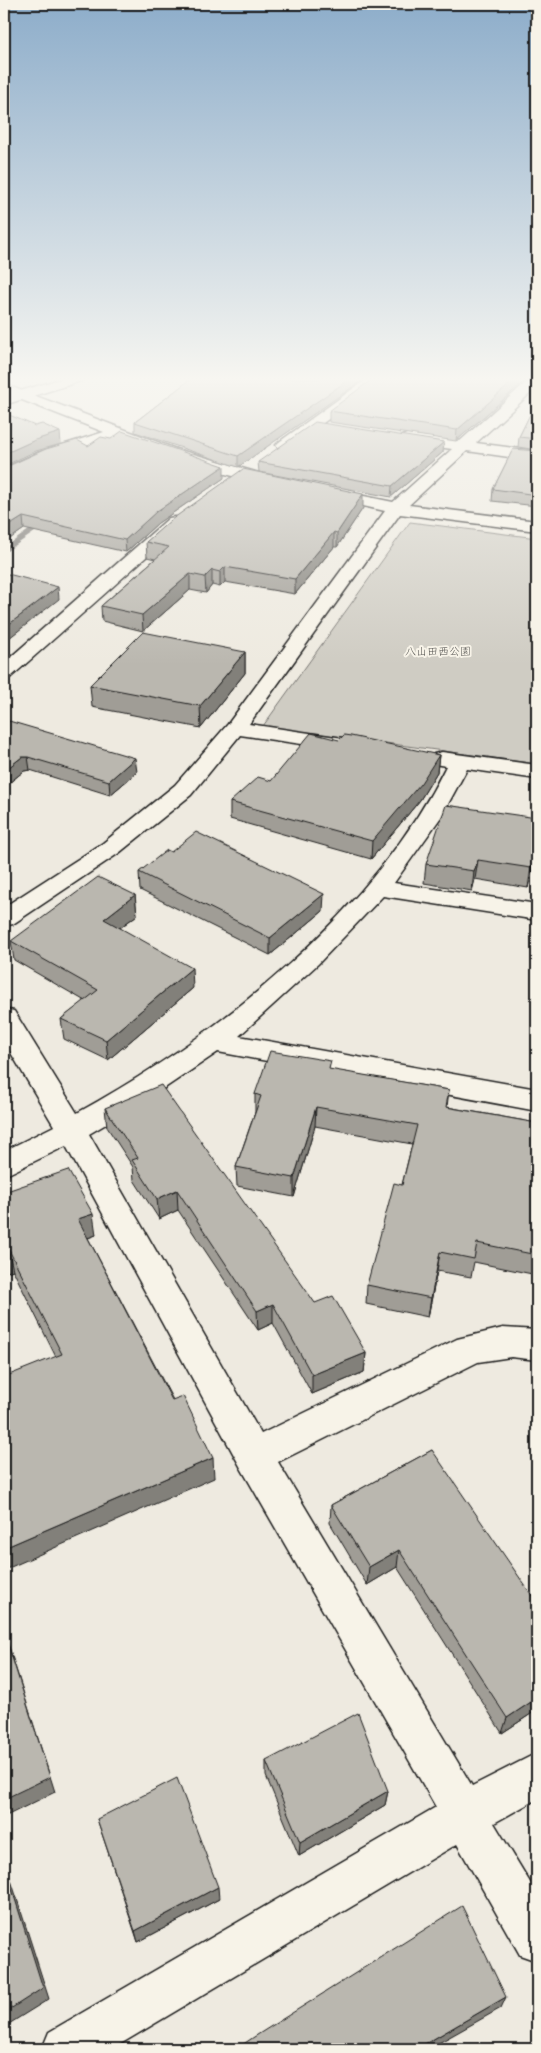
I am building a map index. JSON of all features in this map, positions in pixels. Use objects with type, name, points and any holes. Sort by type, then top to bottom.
[{"type":"street","points":[[217,474],[232,480],[288,485]]},
{"type":"street","points":[[232,480],[241,474]]},
{"type":"street","points":[[4,918],[110,848],[183,790],[235,728],[396,508],[433,474]]},
{"type":"street","points":[[308,489],[396,508],[537,526]]},
{"type":"street","points":[[4,673],[158,536],[187,513]]},
{"type":"street","points":[[235,728],[362,747]]},
{"type":"street","points":[[420,756],[537,772]]},
{"type":"street","points":[[4,1164],[72,1131],[213,1041],[265,998],[328,940],[379,888],[432,816],[459,762]]},
{"type":"street","points":[[379,888],[537,912]]},
{"type":"street","points":[[4,1018],[72,1131],[254,1456],[466,1814],[537,1938]]},
{"type":"street","points":[[213,1041],[537,1100]]},
{"type":"street","points":[[254,1456],[469,1350],[491,1342],[510,1341],[537,1345]]},
{"type":"street","points":[[66,2049],[466,1814],[537,1775]]},
{"type":"green space","name":"八山田西公園","points":[[410,522],[537,538],[537,764],[263,726]]},
{"type":"building","points":[[4,474],[212,474],[157,511],[125,540],[23,517],[4,529]]},
{"type":"building","points":[[236,474],[266,474],[363,494],[337,533],[334,532],[295,579],[225,567],[220,572],[212,570],[205,577],[190,574],[142,615],[101,606],[169,547],[146,542],[171,520]]},
{"type":"building","points":[[324,474],[406,474],[392,486]]},
{"type":"building","points":[[501,474],[537,474],[537,495],[493,489]]},
{"type":"building","points":[[4,573],[58,587],[4,628]]},
{"type":"building","points":[[143,632],[245,652],[200,706],[90,685]]},
{"type":"building","points":[[9,721],[135,758],[109,781],[28,757],[22,757],[4,771],[4,725]]},
{"type":"building","points":[[311,733],[339,740],[344,735],[351,736],[439,755],[421,783],[372,841],[230,802],[258,777],[271,781]]},
{"type":"building","points":[[446,805],[537,818],[537,840],[531,868],[478,860],[474,871],[426,864]]},
{"type":"building","points":[[196,832],[324,894],[270,938],[139,872],[167,850],[171,852]]},
{"type":"building","points":[[98,877],[135,895],[104,919],[192,968],[106,1040],[61,1019],[98,990],[11,941]]},
{"type":"building","points":[[270,1051],[331,1061],[329,1069],[449,1090],[446,1107],[537,1123],[537,1255],[477,1243],[474,1259],[440,1252],[431,1298],[367,1285],[394,1183],[402,1185],[417,1125],[316,1107],[294,1178],[236,1167],[261,1096],[255,1094]]},
{"type":"building","points":[[161,1085],[315,1303],[333,1296],[366,1353],[312,1375],[273,1304],[257,1311],[177,1190],[157,1199],[132,1160],[138,1158],[105,1108]]},
{"type":"building","points":[[68,1170],[93,1214],[78,1219],[172,1400],[183,1396],[213,1458],[4,1548],[4,1377],[62,1354],[8,1248],[4,1250],[4,1192]]},
{"type":"building","points":[[432,1450],[537,1603],[537,1698],[507,1718],[399,1550],[369,1567],[331,1505]]},
{"type":"building","points":[[4,1632],[50,1777],[4,1799]]},
{"type":"building","points":[[358,1713],[388,1791],[300,1842],[266,1761]]},
{"type":"building","points":[[177,1778],[218,1887],[135,1931],[97,1819]]},
{"type":"building","points":[[4,1867],[43,1988],[4,2013]]},
{"type":"building","points":[[462,1906],[506,1997],[419,2049],[236,2049],[254,2037]]},
{"type":"waterway","points":[[4,551],[47,521]]}]
